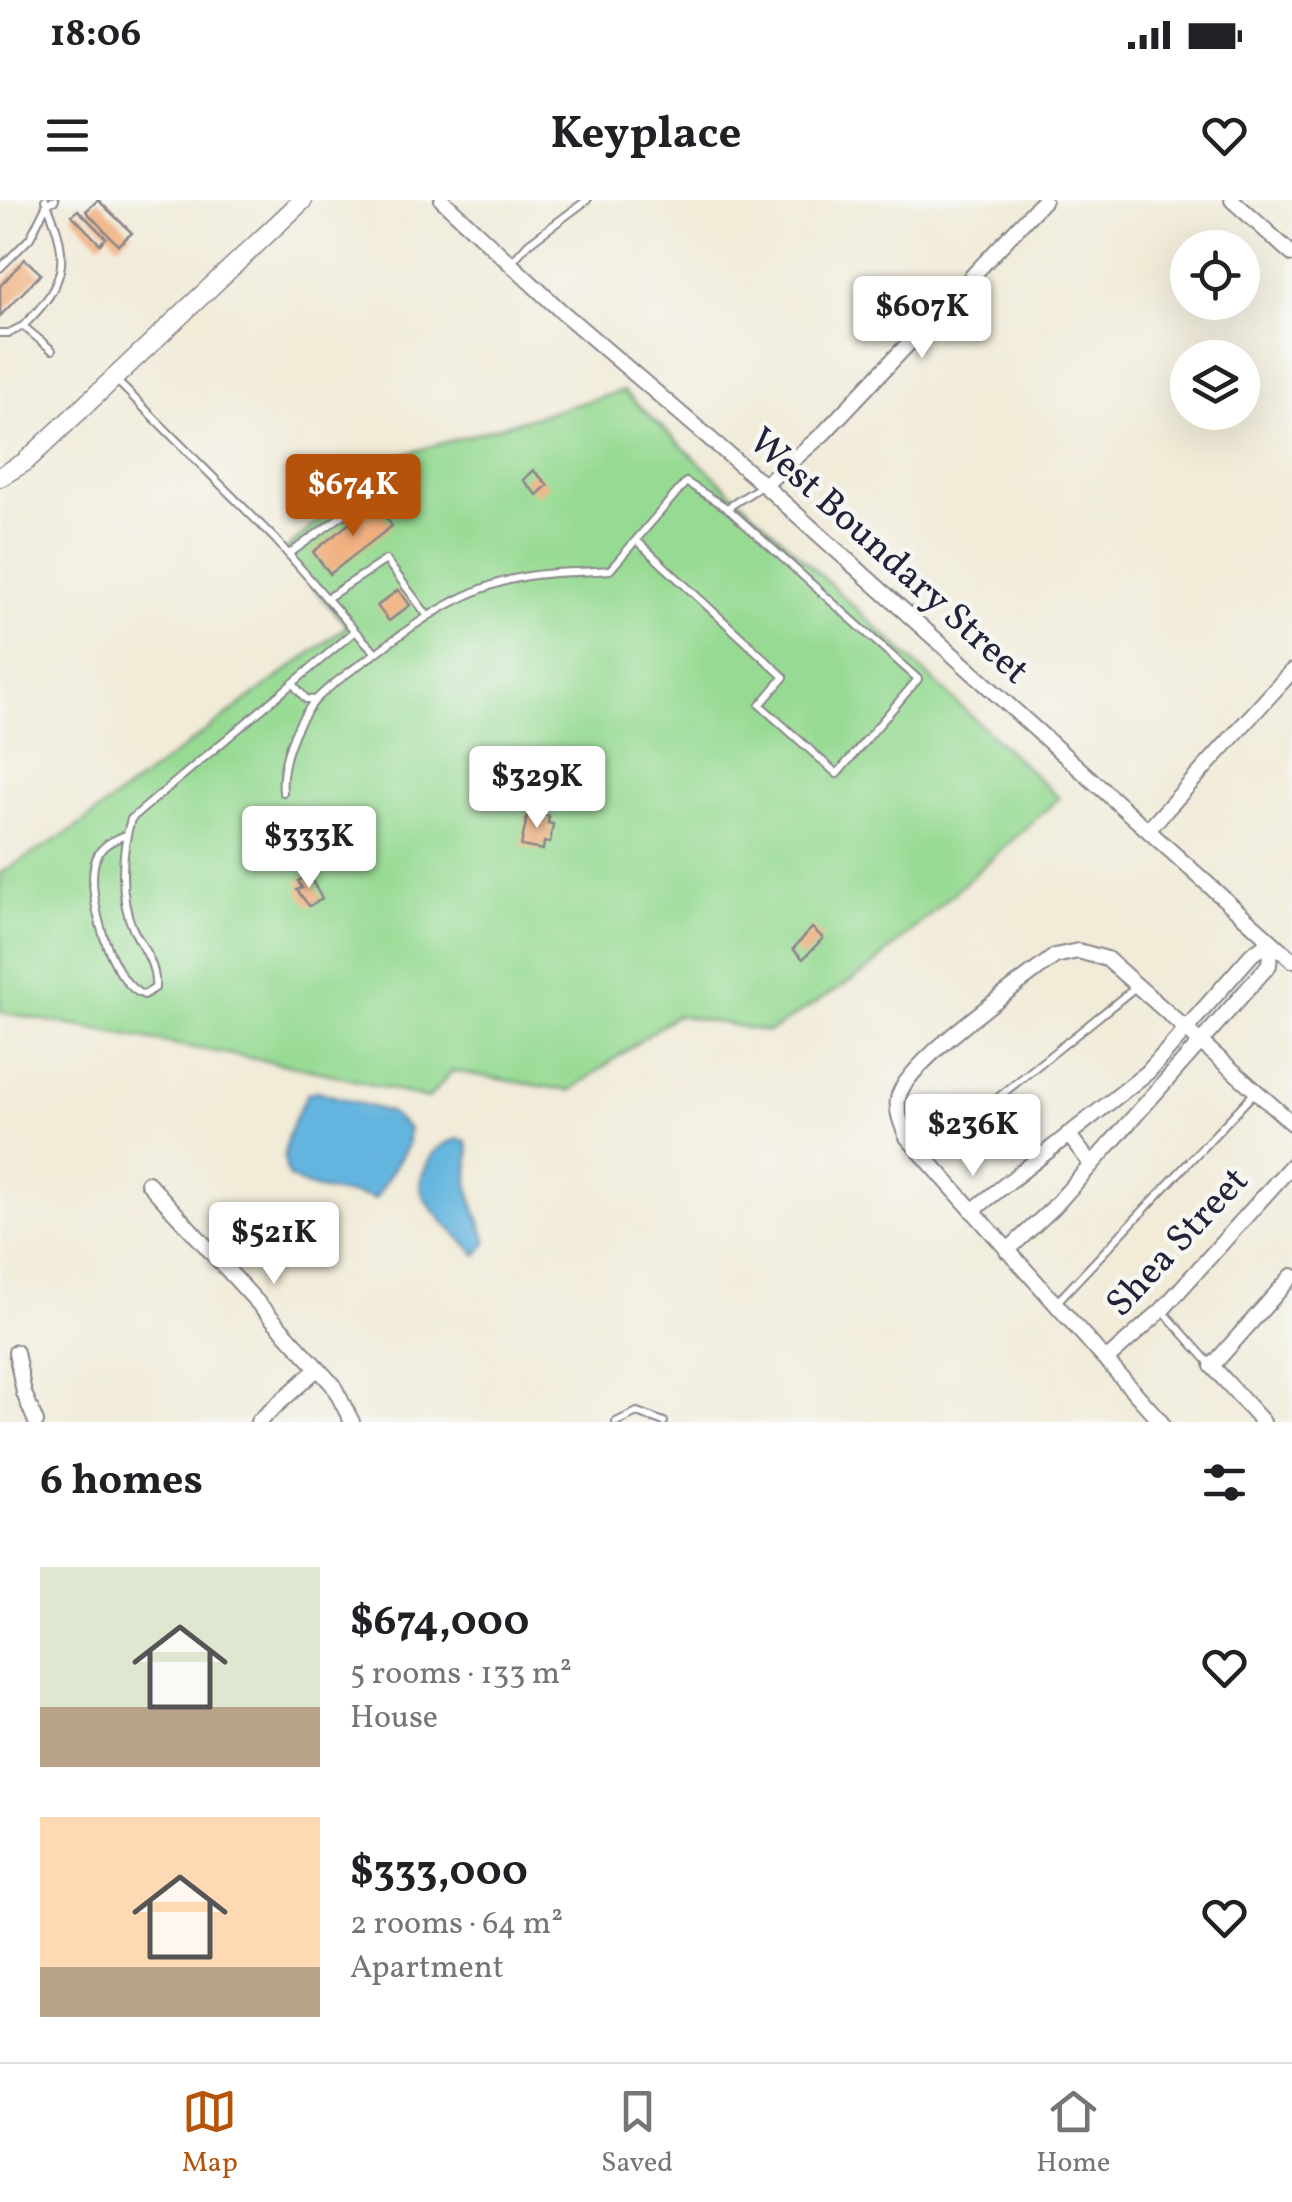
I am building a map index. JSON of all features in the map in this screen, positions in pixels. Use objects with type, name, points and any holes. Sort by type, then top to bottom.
[{"type":"street","points":[[0,477],[25,462],[302,200]]},
{"type":"street","name":"West Boundary Street","points":[[442,200],[1292,960]]},
{"type":"street","points":[[764,484],[823,434],[1044,200]]},
{"type":"street","points":[[1232,200],[1292,254]]},
{"type":"street","points":[[1149,830],[1292,671]]},
{"type":"street","points":[[972,1211],[1148,1072],[1252,954],[1271,941]]},
{"type":"street","points":[[1007,1251],[1052,1208],[1202,1044],[1269,965],[1271,941]]},
{"type":"street","points":[[1161,1422],[924,1156],[901,1124],[897,1100],[902,1086],[922,1062],[1054,956],[1078,952],[1107,959],[1292,1123]]},
{"type":"street","points":[[1068,1134],[1091,1164]]},
{"type":"street","name":"Shea Street","points":[[1106,1360],[1162,1310],[1292,1164]]},
{"type":"street","points":[[148,1183],[333,1385],[352,1422]]},
{"type":"street","points":[[1262,1422],[1212,1366],[1292,1276]]},
{"type":"street","points":[[16,1352],[24,1394],[36,1422]]},
{"type":"street","points":[[258,1422],[318,1368]]},
{"type":"lane","points":[[510,264],[528,244],[587,200]]},
{"type":"lane","points":[[0,268],[30,238],[49,201]]},
{"type":"lane","points":[[0,333],[23,326],[49,301],[62,272],[59,232],[49,201]]},
{"type":"lane","points":[[23,326],[52,350]]},
{"type":"lane","points":[[114,378],[289,554],[376,653]]},
{"type":"lane","points":[[284,792],[284,758],[314,700],[427,615],[523,577],[610,570],[686,482],[727,508],[918,679],[836,774],[760,705],[784,677],[636,540]]},
{"type":"lane","points":[[727,508],[764,484]]},
{"type":"lane","points":[[289,554],[376,491]]},
{"type":"lane","points":[[327,598],[386,560],[427,615]]},
{"type":"lane","points":[[126,835],[108,842],[96,856],[92,876],[95,908],[123,976],[134,992],[144,995],[155,988],[156,976],[131,924],[123,875],[131,819],[355,631]]},
{"type":"lane","points":[[294,685],[306,699],[314,700]]},
{"type":"lane","points":[[924,1156],[1137,986]]},
{"type":"lane","points":[[1055,1304],[1256,1090]]},
{"type":"lane","points":[[1162,1310],[1212,1366]]},
{"type":"lane","points":[[616,1422],[637,1412],[664,1422]]},
{"type":"green space","points":[[623,391],[1059,798],[868,970],[769,1032],[676,1015],[570,1091],[452,1071],[428,1099],[314,1070],[0,1012],[0,873],[73,830],[347,626],[283,553],[384,460]]},
{"type":"water","points":[[316,1091],[389,1112],[409,1129],[407,1146],[375,1199],[323,1190],[289,1177],[285,1155],[289,1134],[308,1093]]},
{"type":"water","points":[[459,1139],[466,1141],[468,1147],[469,1189],[487,1243],[477,1255],[435,1212],[420,1186],[433,1153]]},
{"type":"building","points":[[98,200],[132,233],[118,245],[86,211]]},
{"type":"building","points":[[78,210],[106,238],[100,244],[72,215]]},
{"type":"building","points":[[25,259],[41,274],[0,316],[0,286]]},
{"type":"building","points":[[533,470],[548,485],[537,495],[523,480]]},
{"type":"building","points":[[375,503],[392,526],[330,574],[313,552]]},
{"type":"building","points":[[398,590],[410,605],[389,621],[377,606]]},
{"type":"building","points":[[528,812],[549,816],[548,823],[553,824],[550,843],[544,842],[543,850],[521,846]]},
{"type":"building","points":[[309,875],[322,899],[309,906],[297,890],[302,888],[298,881]]},
{"type":"building","points":[[812,928],[823,938],[803,959],[793,949]]}]
